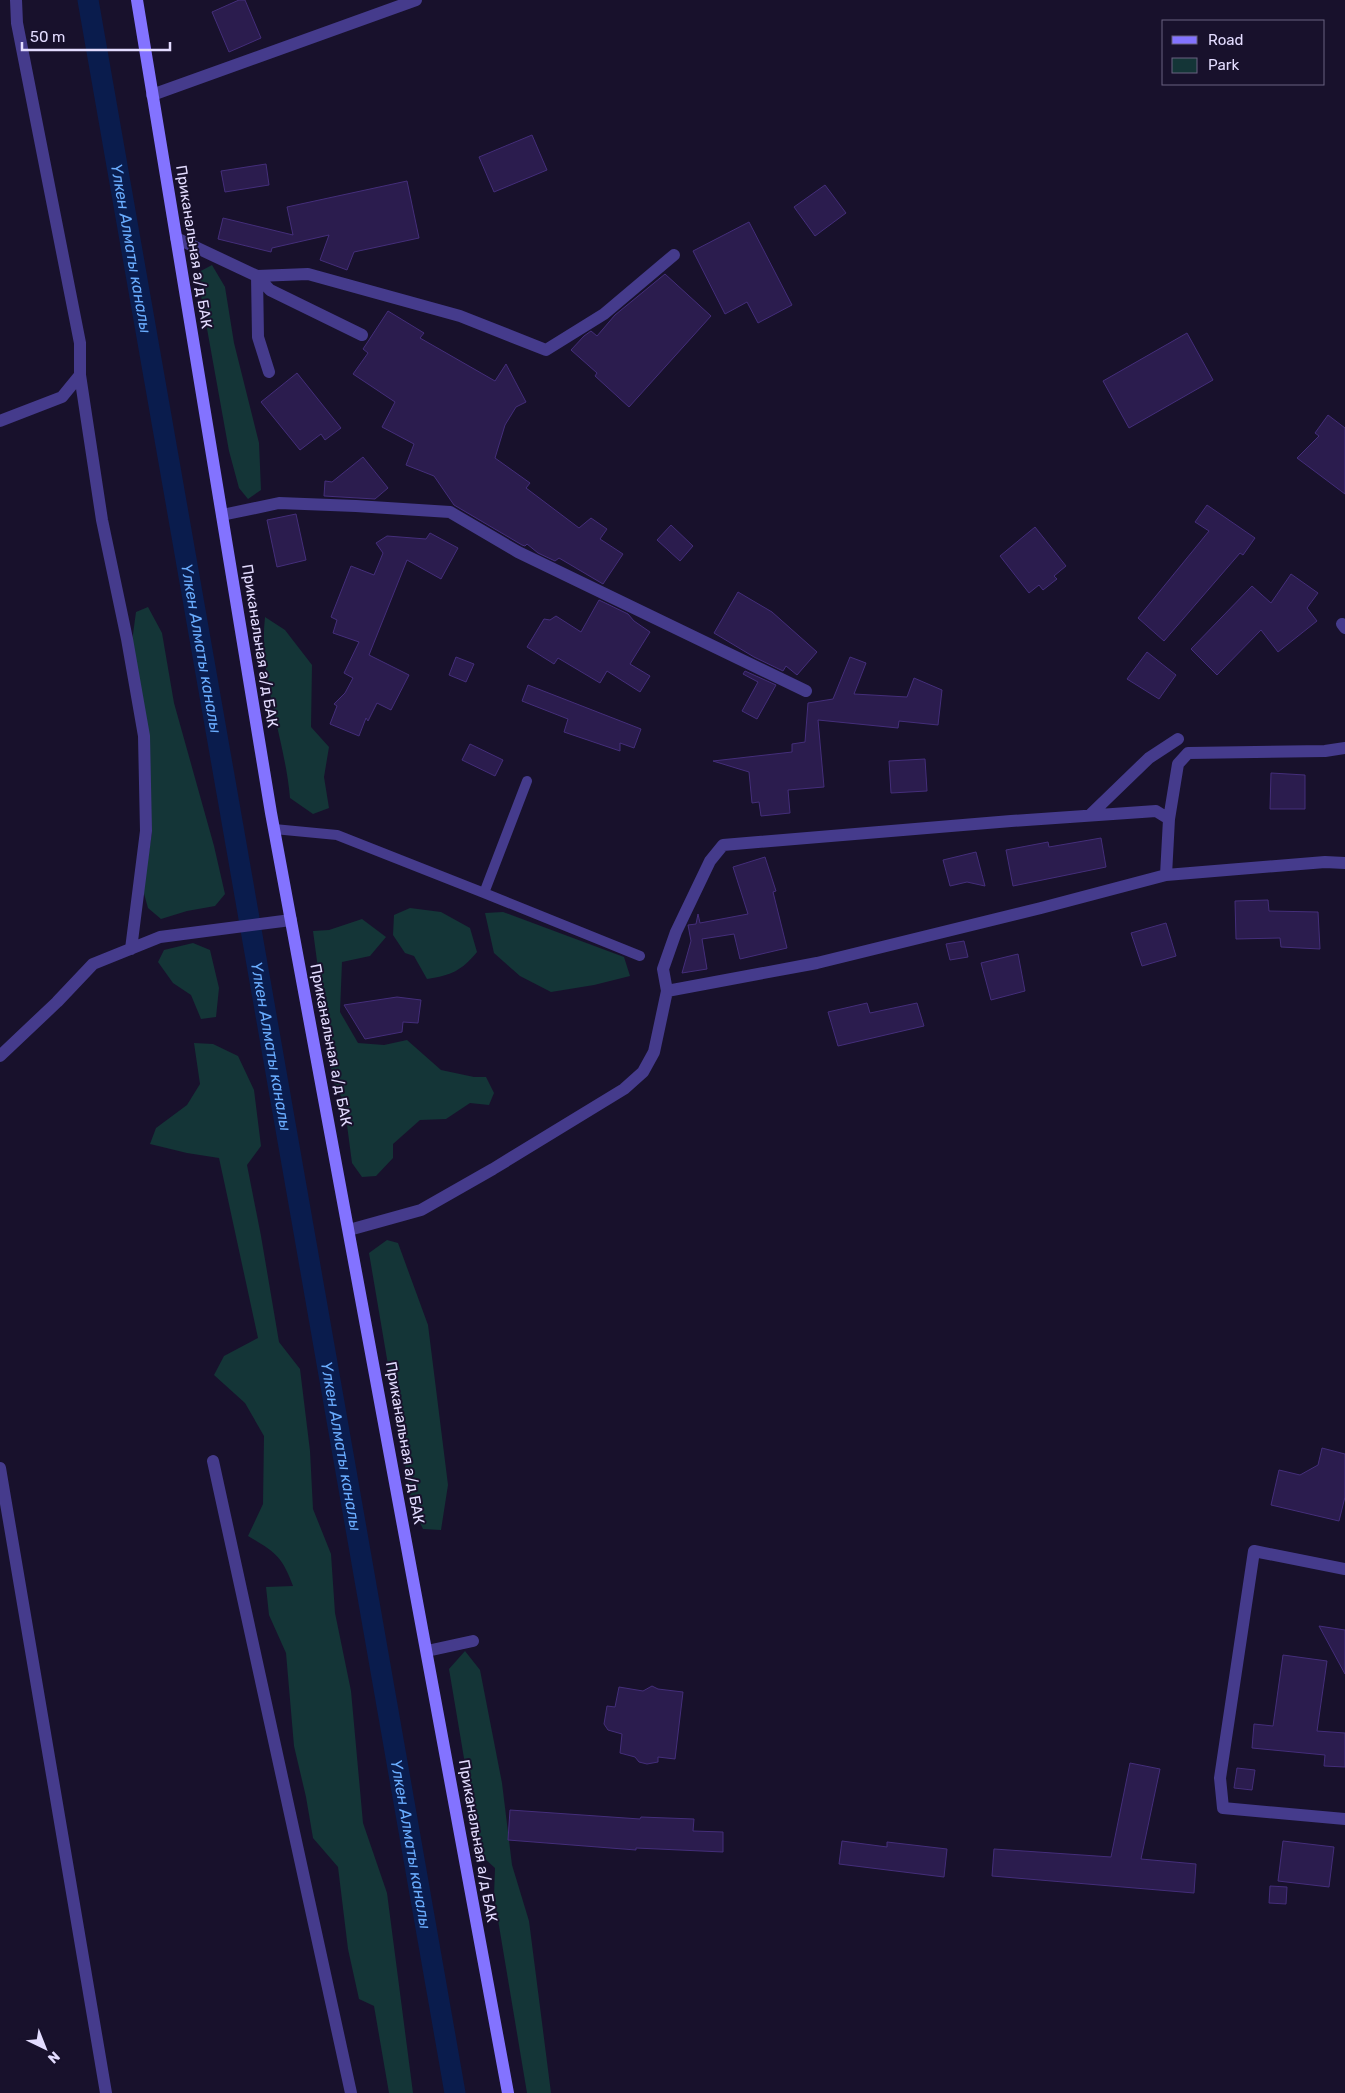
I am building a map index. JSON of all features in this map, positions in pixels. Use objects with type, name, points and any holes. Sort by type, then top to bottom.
[{"type":"main road","name":"Приканальная а/д БАК","points":[[137,0],[290,920],[508,2093]]},
{"type":"street","points":[[16,0],[18,23],[80,343],[80,374],[102,520],[127,639],[144,736],[146,831],[131,949]]},
{"type":"street","points":[[152,95],[416,0]]},
{"type":"street","points":[[176,238],[257,276],[270,290],[362,334]]},
{"type":"street","points":[[257,276],[308,274],[460,316],[546,350],[604,314],[674,255]]},
{"type":"street","points":[[257,276],[258,337],[269,372]]},
{"type":"street","points":[[0,421],[62,397],[80,374]]},
{"type":"street","points":[[222,515],[279,504],[356,506],[450,512],[518,552],[806,691]]},
{"type":"street","points":[[1090,815],[1149,758],[1178,739]]},
{"type":"street","points":[[1166,875],[1168,820],[1178,764],[1188,753],[1325,751],[1345,748]]},
{"type":"street","points":[[349,1230],[421,1210],[493,1169],[624,1089],[643,1072],[654,1052],[667,991],[664,969],[676,932],[710,861],[723,845],[1156,811],[1168,820]]},
{"type":"street","points":[[667,991],[817,963],[1166,875],[1325,862],[1345,863]]},
{"type":"street","points":[[0,1056],[57,1002],[93,964],[160,937],[290,920]]},
{"type":"street","points":[[213,1461],[351,2093]]},
{"type":"street","points":[[0,1468],[106,2093]]},
{"type":"street","points":[[1345,1569],[1254,1551],[1220,1778],[1223,1808],[1345,1819]]},
{"type":"street","points":[[426,1651],[472,1641]]},
{"type":"lane","points":[[484,893],[527,781]]},
{"type":"lane","points":[[274,829],[337,835],[640,956]]},
{"type":"green space","points":[[212,265],[225,287],[234,343],[259,443],[261,490],[248,499],[239,488],[229,451],[197,273]]},
{"type":"green space","points":[[148,607],[162,633],[174,703],[214,846],[225,894],[215,906],[187,911],[161,919],[148,908],[143,890],[152,832],[131,649],[136,612]]},
{"type":"green space","points":[[265,617],[285,630],[312,665],[311,727],[329,747],[324,777],[329,808],[313,814],[290,798],[265,663]]},
{"type":"green space","points":[[410,908],[441,912],[470,928],[477,952],[461,968],[443,976],[427,979],[414,956],[405,953],[393,935],[394,915]]},
{"type":"green space","points":[[503,912],[624,957],[630,976],[594,985],[551,992],[520,976],[494,953],[485,913]]},
{"type":"green space","points":[[362,919],[386,937],[370,956],[342,962],[340,1012],[358,1043],[384,1045],[407,1040],[441,1070],[474,1077],[486,1077],[494,1093],[489,1105],[470,1103],[446,1119],[420,1120],[393,1144],[393,1158],[376,1176],[362,1177],[352,1163],[344,1102],[333,1081],[313,931],[329,930]]},
{"type":"green space","points":[[193,943],[210,950],[219,988],[216,1017],[201,1019],[191,995],[173,983],[158,962],[164,950]]},
{"type":"green space","points":[[194,1043],[213,1044],[238,1056],[254,1090],[261,1146],[247,1165],[279,1342],[300,1369],[310,1451],[313,1509],[331,1554],[335,1613],[351,1691],[363,1823],[387,1893],[413,2093],[389,2093],[374,2006],[359,1999],[348,1949],[338,1867],[313,1838],[294,1746],[286,1653],[269,1615],[266,1587],[293,1586],[281,1561],[265,1546],[248,1536],[263,1504],[264,1436],[245,1403],[214,1375],[224,1356],[258,1338],[219,1158],[150,1144],[156,1128],[187,1105],[200,1084]]},
{"type":"green space","points":[[387,1240],[398,1243],[428,1325],[448,1485],[441,1530],[423,1529],[412,1506],[369,1253]]},
{"type":"green space","points":[[465,1651],[480,1670],[502,1783],[512,1865],[529,1921],[551,2093],[527,2093],[494,1896],[495,1868],[476,1851],[468,1782],[449,1669]]},
{"type":"building","points":[[239,0],[245,0],[261,38],[229,52],[212,12]]},
{"type":"building","points":[[532,135],[547,170],[494,192],[479,157]]},
{"type":"building","points":[[266,164],[269,185],[225,192],[221,171]]},
{"type":"building","points":[[407,181],[419,238],[354,252],[347,270],[320,260],[329,235],[272,248],[271,252],[218,239],[223,218],[293,235],[287,207]]},
{"type":"building","points":[[825,185],[846,213],[815,236],[794,207]]},
{"type":"building","points":[[749,222],[792,305],[758,323],[747,302],[725,314],[693,251]]},
{"type":"building","points":[[665,274],[711,316],[629,407],[595,376],[597,373],[571,350],[591,331],[597,336],[615,315]]},
{"type":"building","points":[[388,311],[424,333],[420,338],[495,381],[506,364],[526,402],[516,407],[505,425],[495,458],[530,483],[526,488],[579,528],[591,518],[607,529],[600,539],[623,554],[603,584],[559,558],[555,561],[538,553],[527,544],[525,546],[522,545],[454,505],[434,476],[406,465],[414,444],[382,427],[395,402],[353,374],[368,353],[363,349]]},
{"type":"building","points":[[1187,333],[1213,380],[1129,428],[1103,381]]},
{"type":"building","points":[[297,373],[341,428],[325,440],[321,434],[300,450],[261,402]]},
{"type":"building","points":[[1328,415],[1345,428],[1345,494],[1297,458],[1319,436],[1315,433]]},
{"type":"building","points":[[363,457],[388,488],[375,499],[324,496],[325,481],[332,482]]},
{"type":"building","points":[[1207,505],[1255,538],[1243,555],[1240,553],[1164,641],[1138,618],[1209,531],[1195,522]]},
{"type":"building","points":[[296,514],[306,560],[277,567],[267,520]]},
{"type":"building","points":[[671,525],[693,546],[680,561],[657,540]]},
{"type":"building","points":[[1035,527],[1066,566],[1054,576],[1057,579],[1043,590],[1039,585],[1029,593],[1000,556]]},
{"type":"building","points":[[430,533],[458,548],[441,579],[407,560],[369,655],[409,675],[391,710],[377,703],[368,721],[366,718],[359,736],[330,724],[337,706],[334,704],[345,693],[353,678],[344,673],[359,642],[333,633],[337,620],[331,617],[351,566],[374,575],[383,553],[376,543],[387,536],[426,539]]},
{"type":"building","points":[[1291,574],[1318,593],[1307,608],[1317,621],[1278,652],[1261,630],[1217,675],[1191,649],[1252,586],[1271,603]]},
{"type":"building","points":[[738,592],[772,612],[817,652],[797,675],[786,666],[783,671],[754,657],[714,633]]},
{"type":"building","points":[[599,600],[628,614],[634,621],[650,632],[630,664],[650,676],[640,692],[607,671],[600,683],[558,658],[554,664],[527,647],[544,619],[550,620],[556,616],[581,632]]},
{"type":"building","points":[[1147,652],[1176,675],[1159,699],[1127,679]]},
{"type":"building","points":[[456,657],[474,664],[466,682],[449,675]]},
{"type":"building","points":[[850,657],[866,663],[854,694],[907,697],[914,678],[942,690],[938,725],[899,721],[898,728],[818,720],[824,787],[788,790],[790,813],[761,816],[759,802],[752,803],[749,772],[713,761],[792,752],[792,744],[805,742],[808,703],[833,699]]},
{"type":"building","points":[[745,671],[776,685],[757,719],[742,711],[758,682],[743,674]]},
{"type":"building","points":[[528,685],[641,729],[634,748],[620,743],[620,751],[564,732],[568,719],[522,701]]},
{"type":"building","points":[[470,744],[503,760],[495,776],[462,760]]},
{"type":"building","points":[[925,759],[927,791],[891,793],[889,761]]},
{"type":"building","points":[[1271,773],[1305,775],[1305,809],[1270,809]]},
{"type":"building","points":[[1101,838],[1106,867],[1013,886],[1006,850],[1048,842],[1049,847]]},
{"type":"building","points":[[976,852],[985,886],[967,882],[950,886],[943,860]]},
{"type":"building","points":[[765,857],[776,891],[773,892],[787,948],[740,959],[734,934],[702,939],[707,969],[682,973],[691,941],[688,925],[696,924],[698,914],[700,923],[748,914],[733,867]]},
{"type":"building","points":[[1268,900],[1269,911],[1318,912],[1320,949],[1281,947],[1280,938],[1236,939],[1235,901]]},
{"type":"building","points":[[1166,923],[1176,956],[1142,966],[1131,933]]},
{"type":"building","points":[[964,941],[968,957],[950,960],[946,944]]},
{"type":"building","points":[[1018,954],[1025,991],[991,1000],[981,963]]},
{"type":"building","points":[[397,997],[421,1000],[418,1023],[403,1022],[402,1032],[365,1039],[344,1005]]},
{"type":"building","points":[[867,1003],[870,1013],[917,1003],[924,1026],[838,1046],[828,1012]]},
{"type":"building","points":[[1322,1448],[1345,1454],[1345,1497],[1339,1521],[1271,1505],[1279,1470],[1300,1475],[1318,1465]]},
{"type":"building","points":[[1319,1626],[1345,1630],[1345,1674]]},
{"type":"building","points":[[1283,1655],[1327,1661],[1317,1731],[1345,1733],[1345,1767],[1324,1766],[1325,1755],[1252,1748],[1254,1724],[1273,1726]]},
{"type":"building","points":[[652,1686],[658,1689],[683,1692],[675,1759],[658,1757],[658,1762],[647,1764],[639,1762],[635,1757],[620,1753],[622,1734],[608,1730],[604,1724],[607,1706],[615,1707],[619,1687],[643,1691]]},
{"type":"building","points":[[1130,1763],[1160,1769],[1141,1859],[1196,1864],[1194,1893],[992,1876],[994,1849],[1111,1857]]},
{"type":"building","points":[[1237,1768],[1255,1770],[1252,1790],[1234,1788]]},
{"type":"building","points":[[510,1810],[640,1819],[641,1817],[694,1819],[693,1831],[723,1832],[723,1852],[636,1848],[636,1850],[508,1840]]},
{"type":"building","points":[[842,1841],[887,1847],[887,1842],[947,1849],[944,1877],[839,1864]]},
{"type":"building","points":[[1283,1841],[1334,1847],[1329,1887],[1278,1881]]},
{"type":"building","points":[[1270,1886],[1287,1887],[1286,1904],[1269,1903]]},
{"type":"waterway","name":"Үлкен Алматы каналы","points":[[88,0],[455,2093]]}]
